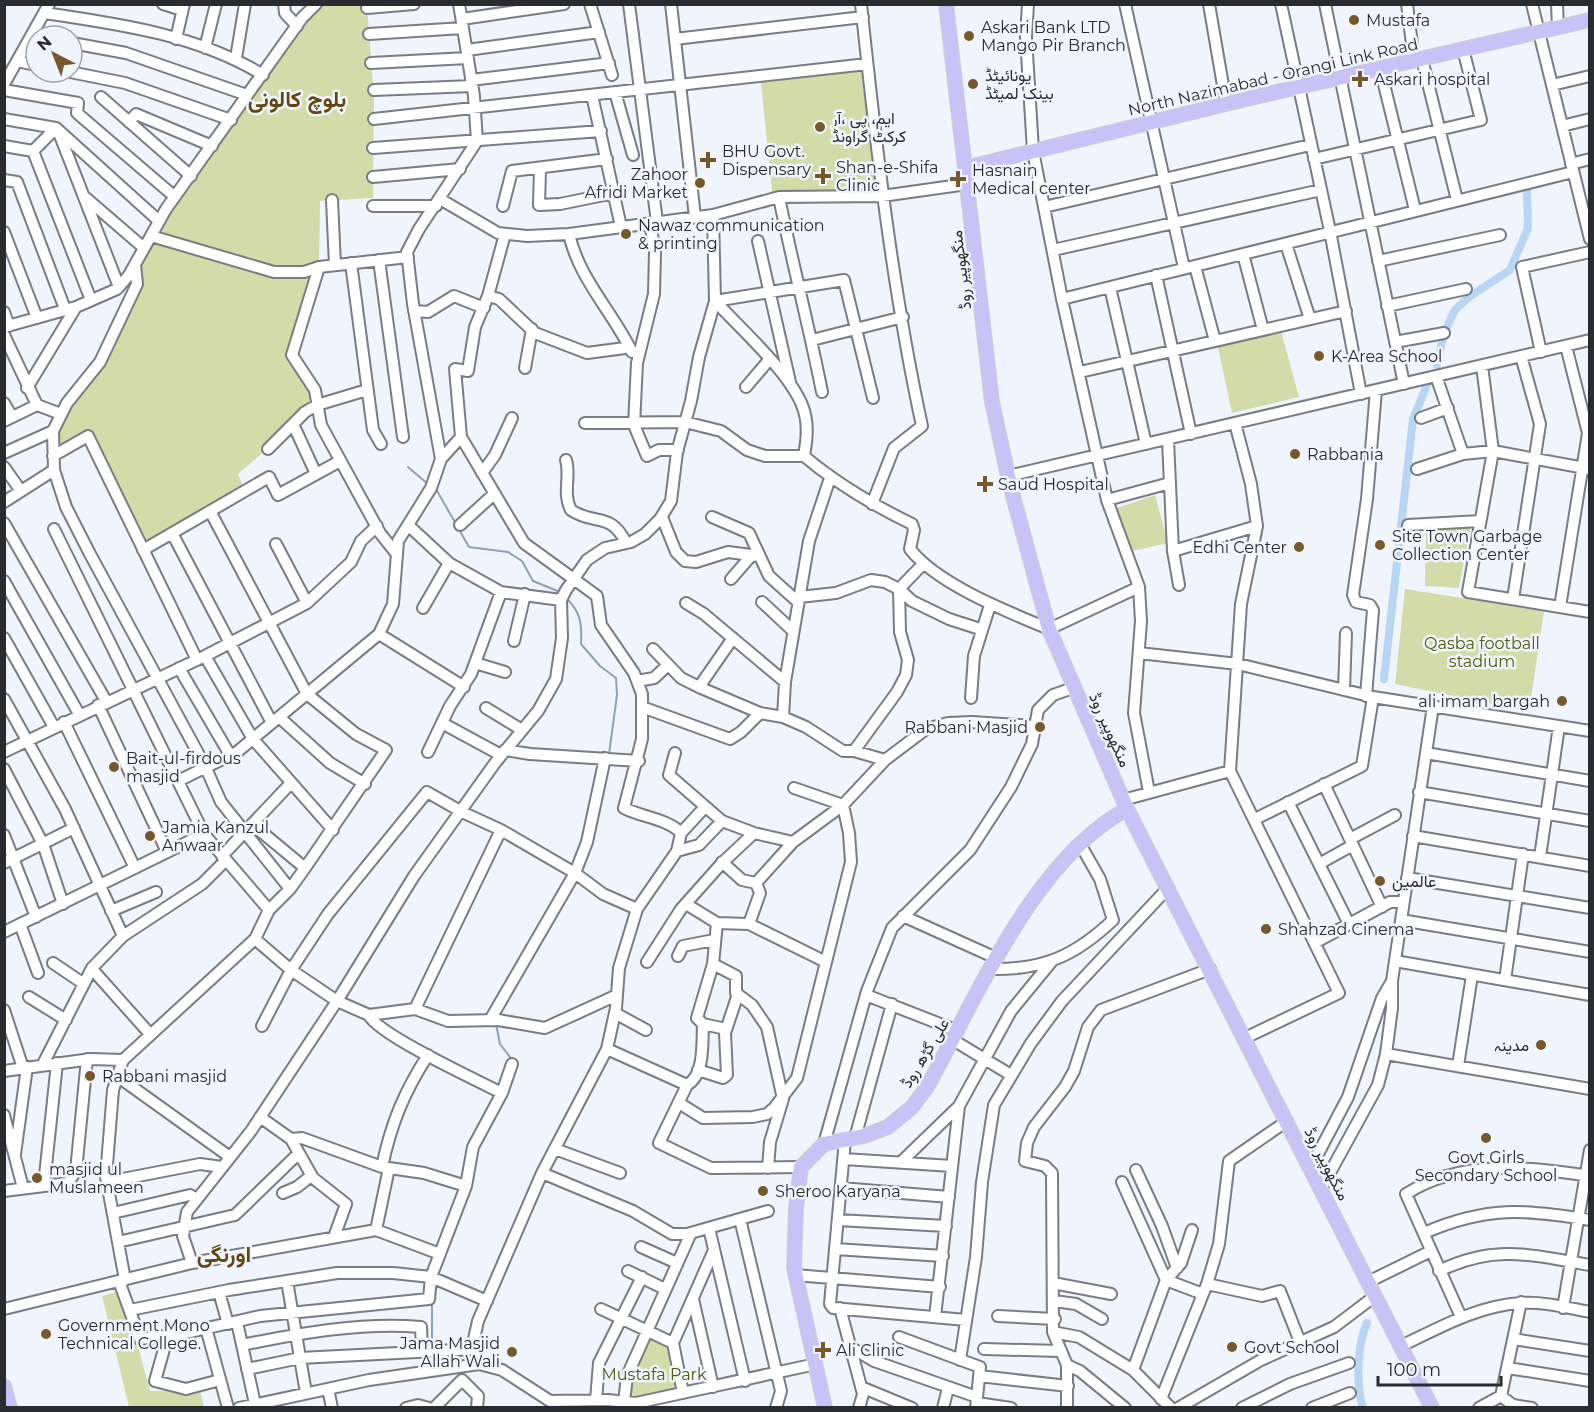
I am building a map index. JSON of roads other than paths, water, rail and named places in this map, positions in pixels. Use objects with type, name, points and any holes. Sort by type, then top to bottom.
[{"type":"main road","name":"منگھوپیر روڈ","points":[[946,4],[992,402],[1008,476],[1049,628],[1125,805],[1432,1407]]},
{"type":"main road","name":"North Nazimabad - Orangi Link Road","points":[[965,168],[1297,87],[1590,20]]},
{"type":"main road","name":"علی گڑھ روڈ","points":[[824,1144],[850,1139],[888,1127],[912,1107],[927,1087],[994,964],[1042,890],[1080,844],[1125,805]]},
{"type":"main road","points":[[824,1144],[801,1167],[796,1208],[795,1275],[825,1407]]},
{"type":"street","points":[[163,4],[183,7],[176,39]]},
{"type":"street","points":[[205,48],[216,4]]},
{"type":"street","points":[[236,58],[245,4]]},
{"type":"street","points":[[284,4],[285,13],[297,26]]},
{"type":"street","points":[[6,329],[92,300],[119,287],[135,265],[175,197],[297,26],[316,4]]},
{"type":"street","points":[[367,8],[414,4]]},
{"type":"street","points":[[441,459],[414,311],[407,252],[419,229],[477,141],[472,83],[459,4]]},
{"type":"street","points":[[369,34],[463,23],[500,9],[564,4]]},
{"type":"street","points":[[590,4],[612,75]]},
{"type":"street","points":[[629,4],[640,89],[655,252],[654,294],[637,363],[634,425],[647,456],[659,450],[678,450]]},
{"type":"street","points":[[671,4],[695,217]]},
{"type":"street","points":[[861,4],[882,196],[907,353],[922,426],[894,448],[872,504]]},
{"type":"street","points":[[1028,4],[1026,37],[1033,152],[1062,299],[1107,500],[1139,588],[1139,653],[1134,713],[1149,792]]},
{"type":"street","points":[[1125,4],[1174,225],[1215,341]]},
{"type":"street","points":[[1209,4],[1226,104]]},
{"type":"street","points":[[1281,4],[1297,87],[1330,231],[1361,394]]},
{"type":"street","points":[[1325,4],[1404,384]]},
{"type":"street","points":[[1407,4],[1418,59],[1440,130],[1457,200]]},
{"type":"street","points":[[1532,4],[1572,168],[1585,205],[1590,239]]},
{"type":"street","points":[[1557,4],[1558,27]]},
{"type":"street","points":[[40,24],[47,9],[140,27],[236,58],[262,75]]},
{"type":"street","points":[[675,39],[863,17]]},
{"type":"street","points":[[371,63],[467,54],[599,32]]},
{"type":"street","points":[[84,45],[126,53],[248,95]]},
{"type":"street","points":[[1314,159],[1482,120],[1463,49]]},
{"type":"street","points":[[4,84],[24,51]]},
{"type":"street","points":[[17,61],[24,62]]},
{"type":"street","points":[[374,90],[472,83],[609,63]]},
{"type":"street","points":[[374,119],[867,64]]},
{"type":"street","points":[[1380,68],[1415,210]]},
{"type":"street","points":[[84,75],[125,83],[231,120]]},
{"type":"street","points":[[1552,85],[1590,76]]},
{"type":"street","points":[[4,90],[78,104],[77,112],[175,197]]},
{"type":"street","points":[[615,92],[633,155]]},
{"type":"street","points":[[592,95],[621,227]]},
{"type":"street","points":[[101,97],[191,176]]},
{"type":"street","points":[[129,122],[136,114],[212,147]]},
{"type":"street","points":[[4,119],[57,129],[159,221]]},
{"type":"street","points":[[1562,126],[1590,119]]},
{"type":"street","points":[[33,151],[57,129]]},
{"type":"street","points":[[57,129],[119,287]]},
{"type":"street","points":[[373,148],[601,131]]},
{"type":"street","points":[[1044,207],[1310,145]]},
{"type":"street","points":[[4,146],[33,151]]},
{"type":"street","points":[[33,151],[92,300]]},
{"type":"street","points":[[503,206],[512,171],[607,159]]},
{"type":"street","points":[[1062,299],[1457,200],[1572,168],[1590,159]]},
{"type":"street","points":[[373,177],[460,169]]},
{"type":"street","points":[[540,169],[539,205],[560,204],[614,193]]},
{"type":"street","points":[[4,180],[17,182],[70,308]]},
{"type":"street","points":[[373,206],[438,202],[498,234],[569,234],[713,215],[779,197],[882,196],[967,184]]},
{"type":"street","points":[[1053,250],[1174,225],[1320,190]]},
{"type":"street","points":[[83,195],[144,248]]},
{"type":"street","points":[[779,197],[796,288],[812,340],[822,392]]},
{"type":"street","points":[[332,200],[334,265]]},
{"type":"street","points":[[192,1263],[183,1236],[187,1212],[260,1117],[338,1001],[414,876],[503,753],[538,711],[556,679],[562,638],[563,596],[573,579],[587,560],[605,548],[626,543],[645,534],[662,517],[671,501],[678,450],[699,357],[715,301],[713,215]]},
{"type":"street","points":[[4,231],[37,318]]},
{"type":"street","points":[[506,234],[488,296],[476,327],[468,371],[455,369],[461,437],[524,543],[597,596],[601,625],[637,681],[642,694],[642,739],[639,761],[624,808],[636,815],[675,827],[681,833]]},
{"type":"street","points":[[569,234],[577,263],[621,330],[637,363]]},
{"type":"street","points":[[1378,261],[1500,235]]},
{"type":"street","points":[[151,236],[274,272],[304,272],[319,267],[408,257]]},
{"type":"street","points":[[758,241],[791,385],[806,418],[807,440],[804,456]]},
{"type":"street","points":[[1286,244],[1310,319]]},
{"type":"street","points":[[1541,352],[1522,267],[1590,252]]},
{"type":"street","points":[[1243,254],[1263,330]]},
{"type":"street","points":[[379,260],[403,437]]},
{"type":"street","points":[[351,263],[373,430],[381,444]]},
{"type":"street","points":[[135,265],[137,285],[100,362],[61,414],[53,430],[54,470],[71,516],[205,766],[221,802],[290,889]]},
{"type":"street","points":[[319,267],[292,355],[315,390],[321,424],[377,526],[395,552]]},
{"type":"street","points":[[1156,275],[1191,434]]},
{"type":"street","points":[[715,301],[844,280],[873,398]]},
{"type":"street","points":[[1110,287],[1125,361],[1146,444]]},
{"type":"street","points":[[1387,306],[1466,289]]},
{"type":"street","points":[[414,311],[428,312],[454,296],[484,308]]},
{"type":"street","points":[[488,296],[499,298],[532,329],[587,353],[625,348]]},
{"type":"street","points":[[715,301],[791,385]]},
{"type":"street","points":[[27,388],[70,308]]},
{"type":"street","points":[[1080,372],[1346,311]]},
{"type":"street","points":[[4,312],[6,329],[27,388],[37,405],[61,414]]},
{"type":"street","points":[[812,340],[903,317]]},
{"type":"street","points":[[525,368],[532,329]]},
{"type":"street","points":[[1395,342],[1444,333]]},
{"type":"street","points":[[1008,476],[1590,340]]},
{"type":"street","points":[[1560,607],[1586,469],[1588,433],[1566,346]]},
{"type":"street","points":[[1513,599],[1540,424],[1521,356]]},
{"type":"street","points":[[746,387],[769,360]]},
{"type":"street","points":[[1482,366],[1493,451],[1468,592],[1590,612]]},
{"type":"street","points":[[1436,376],[1463,454]]},
{"type":"street","points":[[268,449],[305,412],[317,405],[367,390]]},
{"type":"street","points":[[1255,819],[1362,766],[1370,696],[1373,610],[1370,605],[1356,602],[1353,595],[1367,499],[1376,390]]},
{"type":"street","points":[[4,403],[8,419],[37,405]]},
{"type":"street","points":[[1421,418],[1448,408]]},
{"type":"street","points":[[482,473],[495,455],[512,418]]},
{"type":"street","points":[[585,423],[634,425],[685,422],[721,431],[747,450],[765,456],[804,456],[830,478],[872,504],[912,524],[914,530],[910,549],[923,564],[990,605],[1049,628],[1139,588]]},
{"type":"street","points":[[1235,423],[1251,484],[1257,526],[1241,604],[1230,771],[1316,942],[1339,993],[1245,1038]]},
{"type":"street","points":[[293,424],[316,474]]},
{"type":"street","points":[[4,453],[53,430]]},
{"type":"street","points":[[53,456],[88,436],[143,550],[201,658],[253,739],[333,830]]},
{"type":"street","points":[[178,781],[230,755],[253,739],[378,634],[393,604],[395,552],[398,541],[432,485],[441,459],[461,437]]},
{"type":"street","points":[[1168,440],[1173,552],[1179,585]]},
{"type":"street","points":[[1417,469],[1463,454],[1493,451],[1586,469]]},
{"type":"street","points":[[143,550],[269,477],[278,495],[340,460]]},
{"type":"street","points":[[566,460],[569,475],[565,493],[571,510],[610,522],[619,529],[626,543]]},
{"type":"street","points":[[4,467],[21,491]]},
{"type":"street","points":[[4,502],[54,470]]},
{"type":"street","points":[[783,717],[785,682],[809,541],[830,478]]},
{"type":"street","points":[[1107,500],[1170,483]]},
{"type":"street","points":[[460,525],[494,494]]},
{"type":"street","points":[[210,511],[307,694],[356,734],[386,750],[365,784],[290,889],[268,910],[255,939],[149,1033],[123,1060],[113,1090],[107,1152],[107,1182],[118,1242],[122,1281],[140,1338],[292,1313],[429,1299],[440,1254],[465,1186],[476,1140],[502,1093],[512,1064]]},
{"type":"street","points":[[662,517],[676,552],[685,561],[696,562],[728,552],[755,556]]},
{"type":"street","points":[[712,517],[749,533],[755,556],[769,576],[799,599],[836,593],[871,580],[885,582],[899,589],[912,601],[949,619],[980,629]]},
{"type":"street","points":[[1408,525],[1480,521]]},
{"type":"street","points":[[4,523],[102,703],[167,852]]},
{"type":"street","points":[[408,525],[448,562],[501,592],[563,596]]},
{"type":"street","points":[[4,752],[102,703],[201,658],[307,603],[351,562],[361,542],[377,526]]},
{"type":"street","points":[[1173,552],[1257,526]]},
{"type":"street","points":[[54,529],[204,834],[268,910]]},
{"type":"street","points":[[172,533],[228,644],[275,720],[330,763],[365,784]]},
{"type":"street","points":[[276,544],[307,603]]},
{"type":"street","points":[[731,579],[755,556]]},
{"type":"street","points":[[423,608],[448,562]]},
{"type":"street","points":[[854,751],[897,692],[906,675],[908,660],[900,632],[899,589],[923,564]]},
{"type":"street","points":[[4,581],[79,714]]},
{"type":"street","points":[[428,752],[475,663],[501,592]]},
{"type":"street","points":[[514,641],[525,594]]},
{"type":"street","points":[[762,602],[793,631]]},
{"type":"street","points":[[686,603],[733,638],[785,682]]},
{"type":"street","points":[[971,698],[974,656],[980,629],[990,605]]},
{"type":"street","points":[[1344,690],[1346,633]]},
{"type":"street","points":[[378,634],[464,687]]},
{"type":"street","points":[[4,638],[59,725],[135,868]]},
{"type":"street","points":[[699,687],[733,638]]},
{"type":"street","points":[[653,649],[681,678],[699,687],[760,713],[783,717],[806,727],[843,752],[854,751],[885,760]]},
{"type":"street","points":[[1139,653],[1238,663],[1370,696],[1589,730]]},
{"type":"street","points":[[475,663],[506,672]]},
{"type":"street","points":[[637,681],[654,678],[668,665]]},
{"type":"street","points":[[179,668],[230,755]]},
{"type":"street","points":[[824,1144],[866,995],[892,928],[970,850],[1011,787],[1032,744],[1038,710],[1053,695],[1073,688]]},
{"type":"street","points":[[4,699],[74,828],[123,936]]},
{"type":"street","points":[[1321,1189],[1378,1084],[1386,1054],[1392,1008],[1392,981],[1433,706]]},
{"type":"street","points":[[642,707],[730,739],[741,732],[760,713]]},
{"type":"street","points":[[486,708],[522,730]]},
{"type":"street","points":[[722,862],[747,883],[756,883],[793,842],[843,806],[885,760],[917,734],[936,726],[972,722],[1035,726]]},
{"type":"street","points":[[442,723],[503,753],[639,761]]},
{"type":"street","points":[[1540,857],[1559,726]]},
{"type":"street","points":[[675,753],[669,775],[722,821],[754,833],[793,842]]},
{"type":"street","points":[[1425,753],[1590,781]]},
{"type":"street","points":[[493,1020],[577,875],[607,759]]},
{"type":"street","points":[[4,769],[43,844],[63,904]]},
{"type":"street","points":[[1125,805],[1149,792],[1230,771]]},
{"type":"street","points":[[43,1064],[92,969],[123,936],[202,884],[244,833],[291,783]]},
{"type":"street","points":[[1324,784],[1382,907]]},
{"type":"street","points":[[794,788],[843,806]]},
{"type":"street","points":[[262,1026],[291,970],[328,914],[426,793],[431,792],[462,812],[501,830],[577,875],[603,894],[637,909]]},
{"type":"street","points":[[1419,792],[1590,821]]},
{"type":"street","points":[[1288,802],[1349,924]]},
{"type":"street","points":[[679,1103],[703,1118],[732,1118],[767,1114],[783,1099],[797,1078],[851,862],[849,833],[843,806]]},
{"type":"street","points":[[479,1364],[474,1339],[487,1301],[542,1173],[607,1049],[615,1013],[619,969],[637,909],[677,851],[681,833],[705,807]]},
{"type":"street","points":[[1319,864],[1395,815]]},
{"type":"street","points":[[677,851],[699,844],[722,821]]},
{"type":"street","points":[[252,824],[305,868]]},
{"type":"street","points":[[4,863],[74,828]]},
{"type":"street","points":[[415,1009],[501,830]]},
{"type":"street","points":[[647,962],[686,904],[722,862],[754,833]]},
{"type":"street","points":[[5,928],[36,917],[204,834]]},
{"type":"street","points":[[4,835],[15,858],[36,917]]},
{"type":"street","points":[[1413,836],[1590,866]]},
{"type":"street","points":[[1080,844],[1100,879],[1113,920],[1128,932]]},
{"type":"street","points":[[1505,980],[1523,854]]},
{"type":"street","points":[[1407,878],[1590,908]]},
{"type":"street","points":[[749,924],[760,893],[756,883]]},
{"type":"street","points":[[960,1360],[994,1105],[1011,1075],[1062,1001],[1168,888]]},
{"type":"street","points":[[111,911],[156,892]]},
{"type":"street","points":[[1316,942],[1390,902],[1403,902]]},
{"type":"street","points":[[686,904],[717,922],[749,924],[826,962]]},
{"type":"street","points":[[903,916],[994,964],[1021,969],[1052,961],[1076,950],[1113,920]]},
{"type":"street","points":[[1401,920],[1590,952]]},
{"type":"street","points":[[717,922],[713,964],[697,1018],[703,1024],[726,1029]]},
{"type":"street","points":[[20,924],[38,973]]},
{"type":"street","points":[[255,939],[291,970],[338,1001],[369,1015],[379,1026],[428,1055],[502,1093]]},
{"type":"street","points":[[678,956],[683,946],[714,940]]},
{"type":"street","points":[[902,1162],[959,1106],[1011,1011],[1052,961]]},
{"type":"street","points":[[1395,961],[1590,995]]},
{"type":"street","points":[[53,963],[84,984]]},
{"type":"street","points":[[713,964],[736,976],[735,991],[752,1005],[767,1027],[783,1099],[770,1142],[768,1168]]},
{"type":"street","points":[[92,969],[149,1033]]},
{"type":"street","points":[[1069,1407],[1067,1365],[1053,1332],[1052,1173],[1045,1166],[1024,1158],[1034,1127],[1065,1087],[1074,1071],[1088,1027],[1101,1010],[1210,969]]},
{"type":"street","points":[[1458,1066],[1472,975]]},
{"type":"street","points":[[1310,1169],[1348,1097],[1382,998],[1392,981]]},
{"type":"street","points":[[698,1070],[725,1078],[726,1029],[738,994]]},
{"type":"street","points":[[369,1015],[415,1009],[448,1021],[493,1020],[546,1028],[617,995]]},
{"type":"street","points":[[866,995],[892,1004],[956,1035],[984,1058],[1011,1075]]},
{"type":"street","points":[[29,997],[66,1020]]},
{"type":"street","points":[[892,1004],[844,1159],[830,1304],[833,1308],[966,1320]]},
{"type":"street","points":[[4,1010],[25,1067],[15,1154]]},
{"type":"street","points":[[615,1013],[646,1030]]},
{"type":"street","points":[[703,1024],[698,1070],[692,1082],[687,1086],[659,1143],[711,1168],[801,1167]]},
{"type":"street","points":[[607,1049],[687,1086]]},
{"type":"street","points":[[1386,1054],[1590,1089]]},
{"type":"street","points":[[376,1230],[390,1127],[410,1083],[428,1055]]},
{"type":"street","points":[[4,1071],[87,1059],[123,1060]]},
{"type":"street","points":[[4,1191],[68,1183],[76,1171],[87,1059]]},
{"type":"street","points":[[44,1185],[57,1063]]},
{"type":"street","points":[[117,1076],[230,1157]]},
{"type":"street","points":[[935,1317],[959,1106]]},
{"type":"street","points":[[4,1115],[23,1188]]},
{"type":"street","points":[[260,1117],[291,1139],[297,1155],[311,1176],[346,1204],[334,1237]]},
{"type":"street","points":[[1161,1399],[1205,1289],[1219,1244],[1229,1161],[1287,1121]]},
{"type":"street","points":[[291,1139],[302,1138],[385,1167],[424,1173],[465,1186]]},
{"type":"street","points":[[555,1149],[620,1173]]},
{"type":"street","points":[[1563,1308],[1590,1150]]},
{"type":"street","points":[[118,1242],[235,1215],[297,1155]]},
{"type":"street","points":[[844,1159],[952,1166]]},
{"type":"street","points":[[107,1182],[200,1164],[222,1167]]},
{"type":"street","points":[[1461,1317],[1406,1194],[1422,1184],[1455,1174],[1523,1166],[1587,1176]]},
{"type":"street","points":[[1137,1170],[1177,1268]]},
{"type":"street","points":[[542,1173],[633,1211],[672,1234],[691,1233],[768,1211]]},
{"type":"street","points":[[283,1193],[297,1187],[311,1176]]},
{"type":"street","points":[[1122,1182],[1166,1280]]},
{"type":"street","points":[[841,1188],[949,1197]]},
{"type":"street","points":[[113,1213],[190,1195],[197,1199]]},
{"type":"street","points":[[1424,1233],[1456,1219],[1484,1212],[1524,1211],[1590,1220]]},
{"type":"street","points":[[740,1219],[781,1391],[776,1407]]},
{"type":"street","points":[[838,1220],[946,1226]]},
{"type":"street","points":[[709,1228],[745,1381]]},
{"type":"street","points":[[4,1309],[192,1263],[376,1230],[440,1254]]},
{"type":"street","points":[[1133,1370],[1166,1280],[1177,1268],[1185,1254],[1192,1230]]},
{"type":"street","points":[[624,1402],[627,1376],[691,1233]]},
{"type":"street","points":[[641,1247],[677,1263]]},
{"type":"street","points":[[835,1249],[943,1256]]},
{"type":"street","points":[[683,1393],[673,1343],[714,1250]]},
{"type":"street","points":[[1368,1282],[1431,1251]]},
{"type":"street","points":[[1439,1272],[1465,1259],[1516,1252],[1590,1265]]},
{"type":"street","points":[[628,1271],[665,1289]]},
{"type":"street","points":[[130,1310],[219,1292],[337,1273],[393,1273],[434,1278],[487,1301]]},
{"type":"street","points":[[795,1275],[939,1287]]},
{"type":"street","points":[[596,1400],[598,1363],[642,1277]]},
{"type":"street","points":[[1166,1280],[1205,1289],[1262,1296],[1280,1291],[1300,1342]]},
{"type":"street","points":[[287,1281],[306,1393]]},
{"type":"street","points":[[1053,1282],[1110,1294]]},
{"type":"street","points":[[219,1292],[242,1345],[247,1369],[246,1406],[369,1380],[439,1372],[479,1364],[502,1370],[548,1404],[596,1400],[636,1403],[816,1364]]},
{"type":"street","points":[[1178,1407],[1261,1360],[1334,1327],[1375,1296]]},
{"type":"street","points":[[693,1299],[713,1387]]},
{"type":"street","points":[[1054,1301],[1076,1304],[1102,1319]]},
{"type":"street","points":[[1502,1396],[1521,1302]]},
{"type":"street","points":[[1401,1346],[1461,1317],[1493,1307],[1521,1302],[1590,1312]]},
{"type":"street","points":[[840,1308],[863,1394],[859,1407]]},
{"type":"street","points":[[601,1309],[673,1343]]},
{"type":"street","points":[[998,1316],[1054,1319]]},
{"type":"street","points":[[242,1345],[296,1334],[386,1324],[421,1327],[424,1350]]},
{"type":"street","points":[[206,1328],[228,1407]]},
{"type":"street","points":[[1053,1332],[1079,1337],[1133,1370],[1171,1407]]},
{"type":"street","points":[[168,1335],[155,1381],[186,1389],[220,1380]]},
{"type":"street","points":[[899,1337],[980,1367],[977,1402]]},
{"type":"street","points":[[1513,1339],[1590,1352]]},
{"type":"street","points":[[850,1347],[874,1361],[948,1388],[977,1402],[1011,1407]]},
{"type":"street","points":[[247,1369],[300,1358],[476,1349]]},
{"type":"street","points":[[984,1349],[1060,1350]]},
{"type":"street","points":[[1242,1407],[1290,1384],[1349,1363]]},
{"type":"street","points":[[1067,1365],[1080,1371],[1125,1407]]},
{"type":"street","points":[[1508,1368],[1590,1381]]},
{"type":"street","points":[[979,1376],[1068,1386]]},
{"type":"street","points":[[434,1407],[462,1380],[478,1395],[477,1407]]},
{"type":"street","points":[[861,1387],[912,1407]]},
{"type":"street","points":[[943,1407],[948,1388]]},
{"type":"street","points":[[328,1389],[332,1407]]},
{"type":"street","points":[[1312,1407],[1350,1393]]},
{"type":"street","points":[[671,1395],[673,1407]]},
{"type":"street","points":[[1479,1407],[1502,1396]]},
{"type":"street","points":[[1502,1396],[1513,1405],[1532,1407]]},
{"type":"street","points":[[406,1407],[418,1405],[429,1407]]},
{"type":"waterway","points":[[1437,365],[1444,333],[1455,310],[1469,297],[1510,270],[1528,228],[1527,190]]},
{"type":"waterway","points":[[1384,679],[1413,419],[1427,385]]},
{"type":"waterway","points":[[408,467],[429,485]]},
{"type":"waterway","points":[[436,489],[469,547],[508,552],[522,561],[533,581],[560,592]]},
{"type":"waterway","points":[[566,598],[575,608],[580,619],[581,644],[600,666],[616,678],[617,695],[609,754]]},
{"type":"waterway","points":[[557,915],[572,889]]},
{"type":"waterway","points":[[496,1024],[500,1044],[513,1061]]},
{"type":"waterway","points":[[432,1302],[432,1347]]},
{"type":"waterway","points":[[1363,1408],[1359,1388],[1359,1365],[1361,1342],[1367,1323]]},
{"type":"waterway","points":[[433,1356],[444,1366]]},
{"type":"place","name":"Mustafa","points":[[1354,20]]},
{"type":"place","name":"Askari Bank LTD Mango Pir Branch","points":[[969,36]]},
{"type":"place","name":"Askari hospital","points":[[1360,79]]},
{"type":"place","name":"یونائیٹڈ بینک لمیٹڈ","points":[[973,84]]},
{"type":"place","name":"ایم، پی ،آر کرکٹ گراونڈ","points":[[820,127]]},
{"type":"place","name":"BHU Govt. Dispensary","points":[[708,160]]},
{"type":"place","name":"Shan-e-Shifa Clinic","points":[[823,176]]},
{"type":"place","name":"Hasnain Medical center","points":[[958,179]]},
{"type":"place","name":"Zahoor Afridi Market","points":[[700,183]]},
{"type":"place","name":"Nawaz communication & printing","points":[[626,234]]},
{"type":"place","name":"K-Area School","points":[[1319,356]]},
{"type":"place","name":"Rabbania","points":[[1295,454]]},
{"type":"place","name":"Saud Hospital","points":[[985,484]]},
{"type":"place","name":"Site Town Garbage Collection Center","points":[[1380,545]]},
{"type":"place","name":"Edhi Center","points":[[1299,547]]},
{"type":"place","name":"ali imam bargah","points":[[1562,701]]},
{"type":"place","name":"Rabbani Masjid","points":[[1040,727]]},
{"type":"place","name":"Bait-ul-firdous masjid","points":[[114,767]]},
{"type":"place","name":"Jamia Kanzul Anwaar","points":[[150,836]]},
{"type":"place","name":"عالمین","points":[[1380,881]]},
{"type":"place","name":"Shahzad Cinema","points":[[1266,929]]},
{"type":"place","name":"مدینہ","points":[[1541,1045]]},
{"type":"place","name":"Rabbani masjid","points":[[90,1076]]},
{"type":"place","name":"Govt Girls Secondary School","points":[[1486,1138]]},
{"type":"place","name":"masjid ul Muslameen","points":[[37,1178]]},
{"type":"place","name":"Sheroo Karyana","points":[[763,1191]]},
{"type":"place","name":"Government Mono Technical College.","points":[[46,1334]]},
{"type":"place","name":"Govt School","points":[[1232,1347]]},
{"type":"place","name":"Ali Clinic","points":[[823,1350]]},
{"type":"place","name":"Jama Masjid Allah Wali","points":[[512,1352]]},
{"type":"district","name":"بلوچ کالونی","points":[[297,99]]},
{"type":"district","name":"اورنگی","points":[[224,1254]]},
{"type":"park label","name":"Qasba football stadium","points":[[1482,652]]},
{"type":"park label","name":"Mustafa Park","points":[[654,1374]]}]
